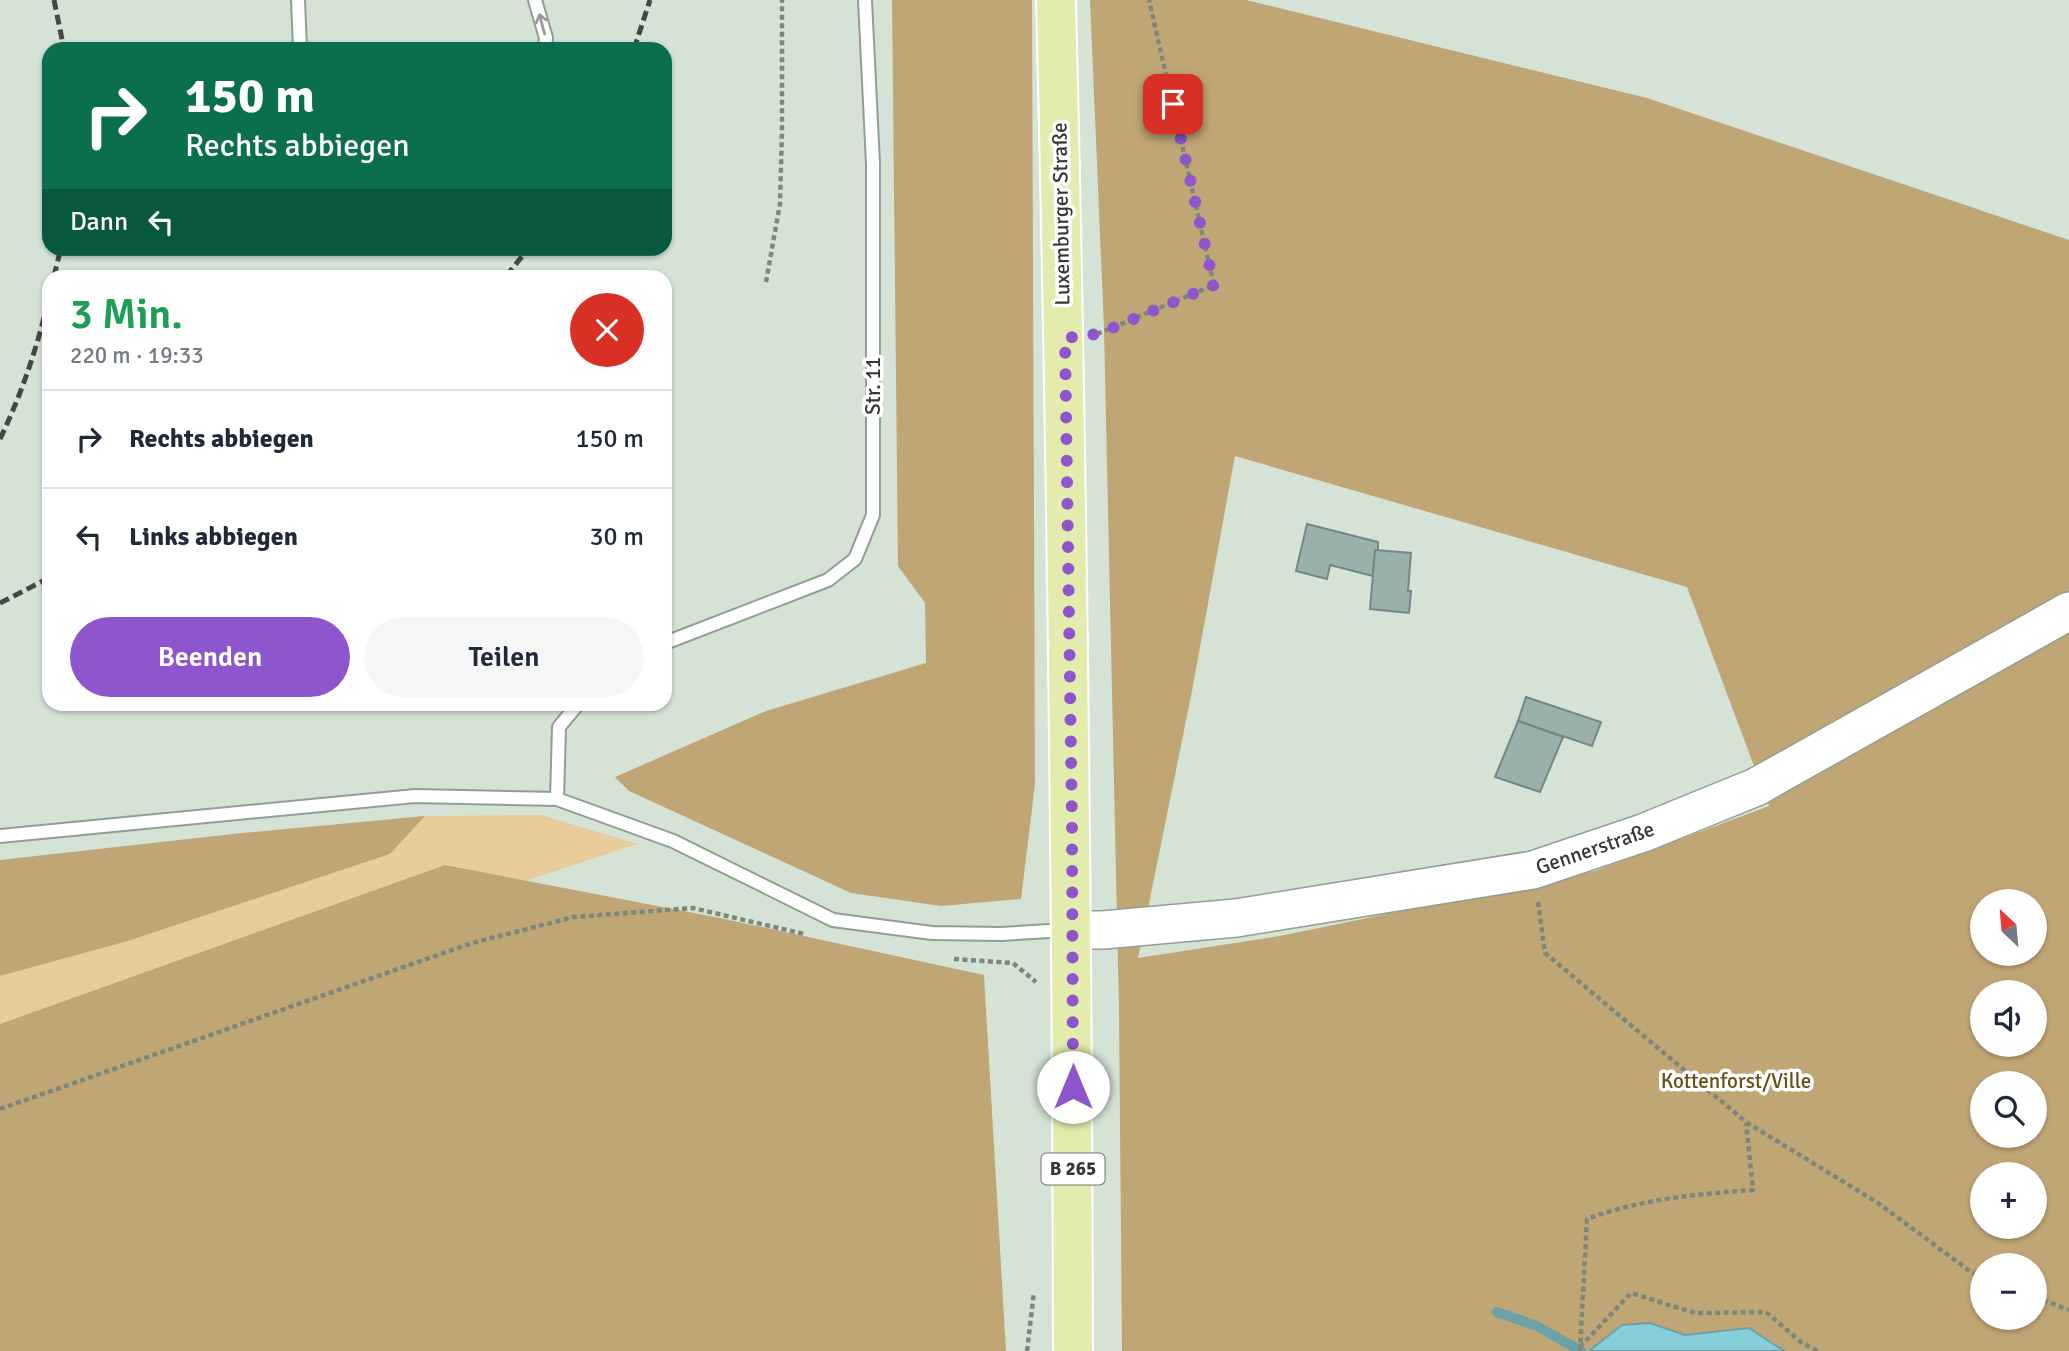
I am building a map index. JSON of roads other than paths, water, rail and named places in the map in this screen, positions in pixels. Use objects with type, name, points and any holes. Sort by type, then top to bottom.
[{"type":"main road","name":"Luxemburger Straße","points":[[1056,0],[1065,338],[1072,930],[1073,1351]]},
{"type":"street","name":"Gennerstraße","points":[[1072,930],[1103,930],[1236,918],[1533,870],[1643,833],[1756,788],[2069,611]]},
{"type":"lane","points":[[298,0],[300,42]]},
{"type":"lane","points":[[535,0],[546,42]]},
{"type":"lane","name":"Str. 11","points":[[672,640],[828,580],[855,559],[873,515],[873,164],[865,0]]},
{"type":"lane","points":[[556,799],[559,727],[573,711]]},
{"type":"lane","points":[[0,836],[415,796],[556,799],[673,841],[833,920],[932,933],[1001,934],[1072,930]]},
{"type":"water","points":[[1650,1323],[1685,1335],[1749,1328],[1784,1351],[1589,1351],[1622,1325]]},
{"type":"waterway","points":[[1497,1312],[1537,1326],[1581,1351]]},
{"type":"railway","points":[[54,0],[63,42]]},
{"type":"railway","points":[[636,42],[650,0]]},
{"type":"railway","points":[[56,270],[59,256]]},
{"type":"railway","points":[[511,270],[522,256]]},
{"type":"railway","points":[[0,439],[28,370],[42,324]]},
{"type":"railway","points":[[0,603],[42,582]]},
{"type":"park label","name":"Kottenforst/Ville","points":[[1736,1081]]}]
